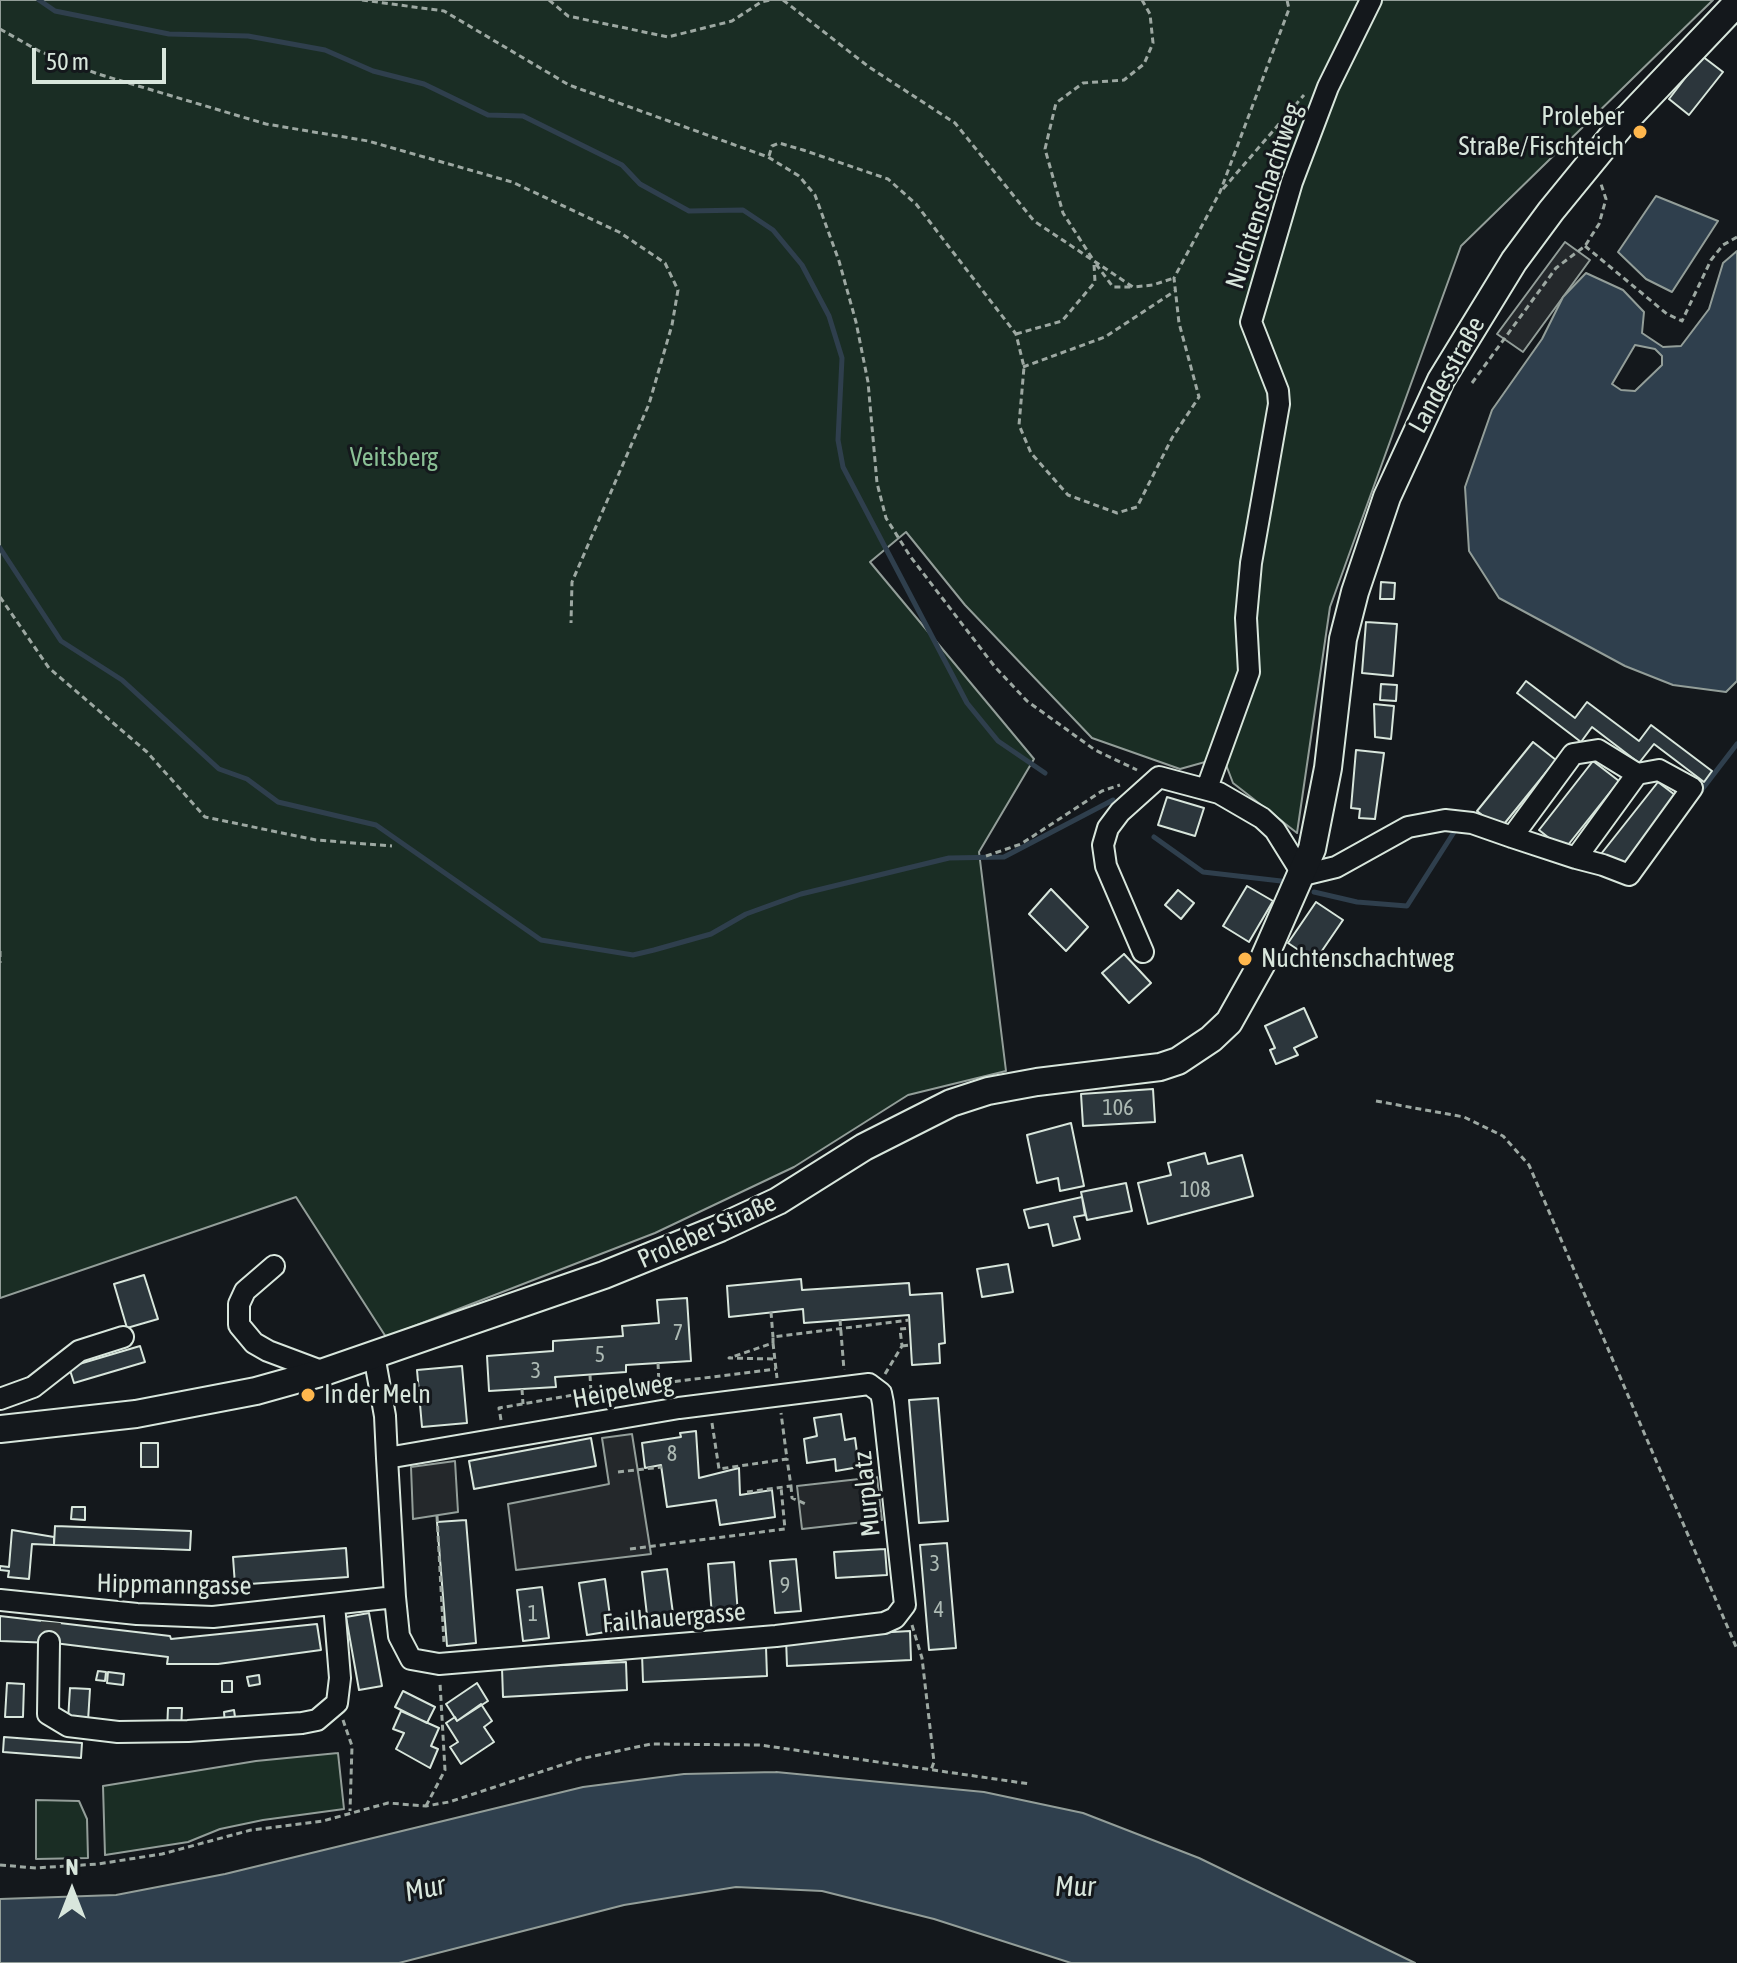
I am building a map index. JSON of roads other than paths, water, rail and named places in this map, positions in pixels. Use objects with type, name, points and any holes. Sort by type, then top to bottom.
[{"type":"main road","name":"Landesstraße","points":[[1319,825],[1343,639],[1387,497],[1414,434],[1467,334],[1514,261],[1589,163],[1676,64],[1737,3]]},
{"type":"main road","name":"Proleber Straße","points":[[0,1429],[136,1414],[256,1391],[324,1372],[604,1275],[720,1228],[778,1201],[864,1147],[951,1103],[1000,1088],[1141,1071],[1178,1061],[1229,1022],[1261,965],[1303,875],[1319,825]]},
{"type":"street","name":"Nuchtenschachtweg","points":[[1207,788],[1249,672],[1246,618],[1251,563],[1279,404],[1278,391],[1251,322],[1292,182],[1328,87],[1371,0]]},
{"type":"street","points":[[1143,952],[1106,866],[1103,845],[1108,828],[1120,812],[1159,777],[1207,788],[1262,818],[1275,830],[1303,875],[1336,867],[1408,827],[1445,820],[1472,823],[1512,837],[1629,875],[1692,788],[1659,770],[1637,774],[1598,750],[1573,754],[1512,837]]},
{"type":"street","points":[[1576,858],[1637,774]]},
{"type":"street","points":[[274,1266],[245,1291],[239,1304],[239,1325],[254,1343],[268,1351],[324,1372]]},
{"type":"street","points":[[0,1399],[33,1387],[79,1351],[123,1337]]},
{"type":"street","points":[[374,1355],[385,1416],[395,1597]]},
{"type":"street","name":"Heipelweg","points":[[387,1458],[709,1404],[778,1394],[873,1386]]},
{"type":"street","name":"Murplatz","points":[[873,1386],[883,1403],[903,1609]]},
{"type":"street","name":"Failhauergasse","points":[[395,1597],[399,1636],[406,1652],[411,1659],[439,1664],[776,1636],[884,1623],[903,1609]]},
{"type":"street","name":"Hippmanngasse","points":[[0,1600],[50,1623],[213,1617],[395,1597]]},
{"type":"street","points":[[50,1623],[48,1714],[68,1726],[102,1731],[188,1731],[302,1723],[317,1720],[337,1703],[340,1678],[334,1604]]},
{"type":"water","points":[[1656,196],[1718,221],[1672,292],[1646,279],[1618,252]]},
{"type":"water","points":[[1737,251],[1737,681],[1726,692],[1673,685],[1625,666],[1499,598],[1469,551],[1465,487],[1492,410],[1542,339],[1563,297],[1586,273],[1623,290],[1644,312],[1642,333],[1663,347],[1681,346],[1709,309],[1723,263]],"holes":[[[1635,345],[1655,349],[1662,356],[1662,365],[1635,391],[1621,390],[1612,384]]]},
{"type":"water","name":"Mur","points":[[776,1772],[984,1792],[1083,1813],[1199,1858],[1415,1963],[1071,1963],[934,1919],[822,1891],[736,1887],[624,1905],[399,1963],[0,1963],[0,1899],[116,1895],[225,1874],[583,1787],[684,1774]]},
{"type":"waterway","points":[[39,0],[55,11],[169,34],[248,36],[325,50],[373,71],[424,84],[488,115],[523,116],[622,165],[640,184],[689,211],[743,210],[773,230],[802,265],[829,316],[842,358],[838,440],[843,467],[967,703],[998,741],[1045,773]]},
{"type":"waterway","points":[[0,548],[61,641],[122,680],[219,769],[247,779],[278,802],[376,825],[541,940],[633,955],[654,950],[711,934],[746,914],[801,894],[949,858],[1004,857],[1113,800]]},
{"type":"waterway","points":[[1697,796],[1737,744]]},
{"type":"waterway","points":[[1314,892],[1357,902],[1407,906],[1456,829]]},
{"type":"waterway","points":[[1154,837],[1203,872],[1281,881]]},
{"type":"tunnel","points":[[49,1642],[51,1621]]},
{"type":"place","name":"Proleber Straße/Fischteich","points":[[1640,132]]},
{"type":"place","name":"Nuchtenschachtweg","points":[[1245,959]]},
{"type":"place","name":"In der Meln","points":[[308,1395]]},
{"type":"park label","name":"Veitsberg","points":[[394,458]]}]
